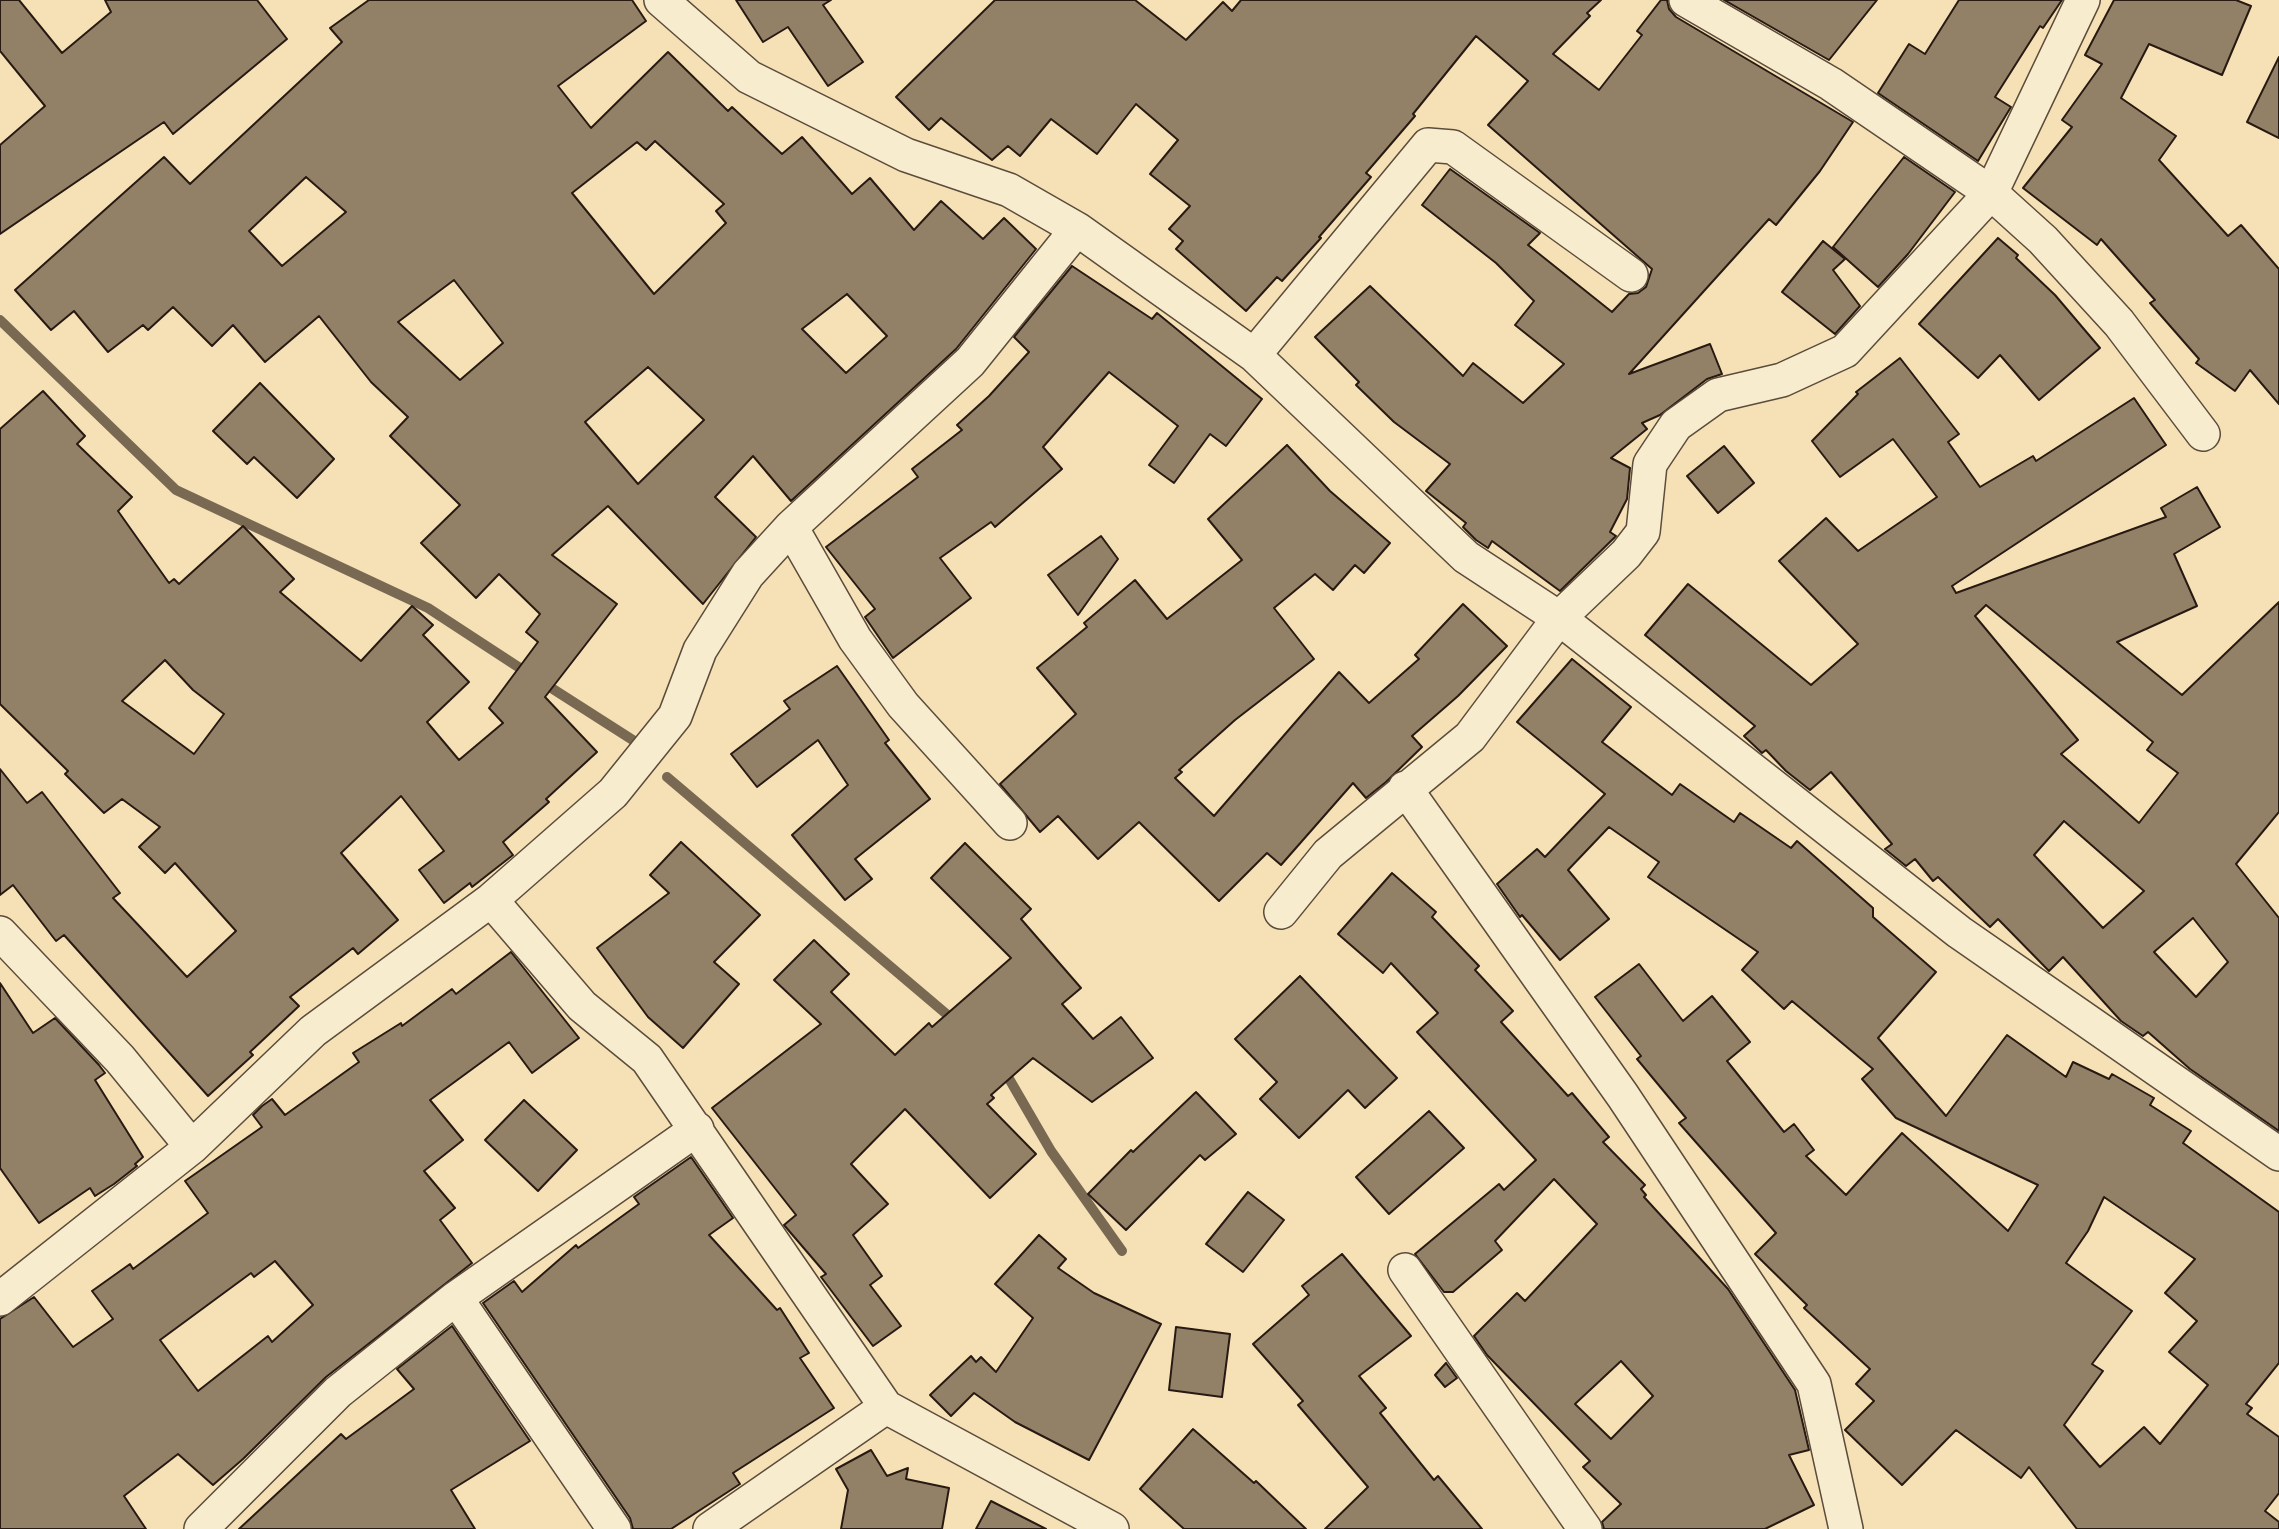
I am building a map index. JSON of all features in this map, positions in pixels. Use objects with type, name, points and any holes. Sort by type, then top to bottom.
[{"type":"street","points":[[662,0],[749,77],[906,155],[1010,190],[1077,229],[1254,355],[1466,557],[1559,618],[1959,932],[2279,1154]]},
{"type":"street","points":[[1686,0],[1831,84],[1991,193],[2043,240],[2119,323],[2203,434]]},
{"type":"street","points":[[1281,912],[1328,854],[1470,737],[1559,618],[1626,554],[1643,532],[1650,464],[1676,425],[1718,395],[1782,380],[1845,351],[1991,193],[2083,0]]},
{"type":"street","points":[[1254,355],[1428,145],[1453,147],[1631,275]]},
{"type":"street","points":[[0,1299],[192,1147],[313,1031],[491,900],[613,793],[644,758],[675,716],[700,650],[748,574],[791,527],[970,362],[1077,229]]},
{"type":"street","points":[[791,527],[855,639],[903,705],[1010,823]]},
{"type":"street","points":[[1405,788],[1623,1096],[1814,1384],[1846,1529]]},
{"type":"street","points":[[491,900],[582,1006],[647,1059],[886,1407],[1112,1529]]},
{"type":"street","points":[[4,945],[120,1059],[192,1147]]},
{"type":"street","points":[[201,1529],[338,1392],[456,1298],[697,1129]]},
{"type":"street","points":[[1405,1270],[1585,1529]]},
{"type":"street","points":[[456,1298],[614,1529]]},
{"type":"street","points":[[710,1529],[886,1407]]},
{"type":"building","points":[[0,0],[19,0],[62,53],[111,12],[105,0],[257,0],[287,39],[173,134],[164,122],[0,234],[0,145],[45,106],[0,51]]},
{"type":"building","points":[[369,0],[632,0],[646,21],[558,86],[591,128],[668,52],[728,111],[732,107],[782,154],[802,137],[852,194],[870,178],[914,230],[941,201],[983,239],[1004,218],[1036,249],[956,349],[791,501],[753,456],[715,497],[756,537],[703,604],[608,506],[552,555],[617,604],[545,697],[597,752],[546,799],[549,802],[503,842],[513,855],[472,887],[470,883],[444,903],[419,870],[444,851],[401,796],[341,853],[398,920],[358,954],[353,948],[290,997],[299,1006],[250,1052],[253,1055],[208,1096],[64,935],[56,941],[13,885],[0,895],[0,769],[27,803],[42,792],[120,893],[113,898],[187,977],[236,931],[175,863],[165,873],[139,847],[160,827],[122,799],[104,813],[65,774],[68,771],[0,704],[0,429],[43,391],[85,436],[77,444],[132,497],[118,511],[169,583],[174,579],[179,584],[243,526],[294,579],[280,592],[361,661],[412,606],[433,625],[423,635],[469,682],[427,722],[459,760],[503,723],[489,708],[538,642],[526,632],[540,614],[499,574],[476,598],[421,543],[460,505],[390,436],[408,417],[371,382],[319,316],[265,362],[233,325],[212,346],[173,307],[148,330],[143,325],[108,352],[74,311],[51,330],[15,290],[164,157],[190,184],[342,42],[330,28]],"holes":[[[655,141],[724,204],[716,211],[726,223],[654,294],[572,193],[637,142],[646,150]],[[306,177],[346,212],[282,266],[249,231]],[[454,280],[503,343],[460,380],[398,322]],[[847,294],[887,336],[846,373],[802,329]],[[648,367],[704,420],[638,484],[585,422]],[[165,660],[193,690],[224,714],[194,754],[122,701]]]},
{"type":"building","points":[[736,0],[831,0],[823,5],[863,62],[828,86],[788,27],[763,42]]},
{"type":"building","points":[[995,0],[1135,0],[1186,40],[1223,2],[1232,11],[1241,0],[1601,0],[1587,13],[1590,16],[1553,54],[1599,90],[1642,35],[1637,31],[1661,0],[1667,0],[1669,9],[1676,17],[1853,122],[1820,171],[1776,225],[1769,219],[1629,374],[1710,344],[1722,374],[1707,379],[1660,415],[1642,423],[1647,429],[1611,458],[1630,468],[1627,499],[1610,532],[1616,536],[1560,591],[1492,541],[1488,548],[1476,540],[1463,527],[1466,523],[1426,491],[1450,464],[1394,422],[1356,385],[1359,382],[1315,337],[1370,286],[1463,376],[1473,363],[1523,403],[1564,364],[1515,325],[1534,301],[1496,263],[1422,205],[1450,169],[1540,233],[1528,245],[1612,312],[1629,294],[1638,293],[1646,287],[1652,269],[1488,125],[1528,81],[1476,36],[1413,114],[1415,116],[1366,173],[1371,177],[1319,237],[1321,238],[1282,281],[1277,277],[1246,311],[1176,249],[1183,241],[1169,229],[1190,206],[1150,174],[1178,140],[1136,104],[1097,154],[1051,119],[1020,156],[1008,146],[992,160],[941,118],[929,130],[896,97]]},
{"type":"building","points":[[1724,0],[1877,0],[1829,60]]},
{"type":"building","points":[[1959,0],[2062,0],[2043,28],[2040,26],[1995,97],[2011,107],[1978,161],[1878,93],[1909,44],[1925,54]]},
{"type":"building","points":[[2114,0],[2236,0],[2251,6],[2222,75],[2149,44],[2121,98],[2176,136],[2159,160],[2228,236],[2241,225],[2279,269],[2279,404],[2250,370],[2235,391],[2196,363],[2199,359],[2150,303],[2155,300],[2101,239],[2097,245],[2023,188],[2072,127],[2062,120],[2102,64],[2085,55]]},
{"type":"building","points":[[2279,57],[2279,138],[2247,122]]},
{"type":"building","points":[[1904,157],[1955,192],[1908,254],[1878,287],[1833,247]]},
{"type":"building","points":[[1998,238],[2018,255],[2016,258],[2055,295],[2100,348],[2039,400],[2000,355],[1978,378],[1919,324]]},
{"type":"building","points":[[1823,241],[1845,259],[1833,270],[1860,306],[1835,334],[1782,292]]},
{"type":"building","points":[[1072,266],[1152,319],[1157,313],[1262,399],[1226,446],[1210,434],[1174,483],[1149,465],[1178,426],[1109,372],[1043,447],[1062,469],[995,527],[991,522],[940,558],[971,598],[893,658],[865,617],[875,609],[826,547],[918,477],[912,469],[962,430],[957,425],[989,396],[1029,352],[1014,337]]},
{"type":"building","points":[[1900,358],[1959,434],[1948,442],[1980,487],[2033,456],[2036,461],[2134,398],[2166,445],[1952,586],[1956,593],[2166,517],[2161,508],[2197,487],[2220,527],[2174,554],[2197,606],[2117,642],[2182,695],[2279,602],[2279,812],[2236,864],[2279,918],[2279,1131],[2190,1069],[2148,1032],[2143,1036],[2121,1021],[2063,957],[2049,971],[1998,919],[1990,927],[1938,877],[1933,881],[1915,859],[1906,866],[1885,849],[1892,844],[1831,772],[1810,790],[1766,750],[1762,753],[1744,736],[1755,726],[1645,635],[1688,584],[1811,685],[1858,644],[1779,561],[1826,518],[1858,551],[1937,497],[1893,439],[1840,477],[1812,441],[1858,394],[1856,392]],"holes":[[[1986,605],[2153,742],[2147,750],[2178,773],[2139,823],[2061,754],[2078,740],[1975,616]],[[2064,821],[2144,891],[2103,928],[2034,855]],[[2193,918],[2228,962],[2196,997],[2154,952]]]},
{"type":"building","points":[[260,383],[334,459],[297,498],[254,457],[247,464],[213,431]]},
{"type":"building","points":[[1287,445],[1330,491],[1390,543],[1364,573],[1355,565],[1333,590],[1315,574],[1274,608],[1314,659],[1235,720],[1179,770],[1182,772],[1175,778],[1214,816],[1339,672],[1369,703],[1419,659],[1415,655],[1463,604],[1507,646],[1458,696],[1412,736],[1422,747],[1386,782],[1366,798],[1353,783],[1281,865],[1267,853],[1219,901],[1139,822],[1098,859],[1058,816],[1040,832],[1000,784],[1076,714],[1037,668],[1087,627],[1084,623],[1135,580],[1167,619],[1242,560],[1208,519]]},
{"type":"building","points":[[1724,446],[1754,483],[1718,513],[1687,476]]},
{"type":"building","points":[[1101,536],[1118,559],[1078,615],[1048,575]]},
{"type":"building","points":[[1572,659],[1631,707],[1602,742],[1672,795],[1680,784],[1734,822],[1740,813],[1791,848],[1797,841],[1873,908],[1873,917],[1936,972],[1878,1038],[1946,1116],[2007,1035],[2066,1077],[2073,1062],[2109,1079],[2112,1074],[2154,1098],[2150,1105],[2191,1131],[2183,1143],[2279,1212],[2279,1363],[2246,1404],[2252,1408],[2247,1414],[2279,1437],[2279,1493],[2265,1511],[2279,1522],[2279,1529],[2077,1529],[2029,1467],[2021,1478],[1956,1430],[1902,1485],[1845,1430],[1874,1401],[1856,1384],[1870,1369],[1804,1308],[1807,1305],[1755,1254],[1776,1233],[1679,1123],[1686,1118],[1637,1059],[1641,1056],[1595,997],[1639,964],[1683,1021],[1712,996],[1750,1042],[1727,1061],[1784,1132],[1794,1124],[1814,1150],[1806,1156],[1846,1195],[1902,1133],[2008,1231],[2038,1185],[1896,1118],[1862,1079],[1873,1069],[1792,1001],[1784,1009],[1742,970],[1758,952],[1648,877],[1659,862],[1609,827],[1568,870],[1609,919],[1560,960],[1522,915],[1520,917],[1497,884],[1537,849],[1545,857],[1605,794],[1517,722]],"holes":[[[2104,1197],[2195,1259],[2165,1293],[2197,1321],[2169,1352],[2208,1385],[2160,1444],[2144,1427],[2100,1467],[2064,1425],[2103,1371],[2092,1364],[2132,1311],[2066,1263],[2088,1231]]]},
{"type":"building","points":[[837,666],[889,740],[885,743],[930,799],[855,859],[872,879],[845,900],[792,835],[848,785],[818,740],[757,787],[731,754],[790,709],[784,701]]},
{"type":"building","points":[[681,842],[760,915],[714,962],[739,984],[683,1048],[648,1017],[597,948],[669,893],[650,875]]},
{"type":"building","points":[[965,843],[1031,909],[1021,919],[1081,988],[1062,1004],[1093,1039],[1121,1017],[1153,1058],[1092,1102],[1033,1058],[991,1095],[994,1098],[987,1104],[1036,1154],[990,1198],[905,1109],[851,1164],[888,1204],[853,1235],[882,1276],[870,1285],[901,1326],[873,1346],[821,1277],[826,1274],[784,1225],[796,1215],[712,1108],[821,1024],[774,980],[814,940],[849,974],[831,992],[895,1055],[929,1023],[932,1027],[1011,958],[931,878]]},
{"type":"building","points":[[1392,873],[1436,912],[1432,917],[1479,966],[1475,970],[1513,1011],[1501,1022],[1568,1096],[1572,1093],[1609,1137],[1603,1142],[1645,1185],[1641,1189],[1646,1195],[1644,1197],[1728,1289],[1795,1390],[1809,1450],[1789,1455],[1814,1505],[1765,1529],[1604,1529],[1602,1522],[1621,1504],[1583,1467],[1590,1461],[1487,1355],[1474,1336],[1517,1293],[1525,1301],[1597,1224],[1554,1179],[1495,1241],[1502,1250],[1453,1292],[1444,1292],[1415,1254],[1499,1184],[1504,1190],[1536,1160],[1417,1032],[1438,1013],[1391,963],[1383,973],[1338,934]],"holes":[[[1621,1361],[1653,1396],[1611,1439],[1575,1404]]]},
{"type":"building","points":[[511,952],[579,1038],[532,1073],[509,1042],[430,1100],[463,1140],[424,1171],[455,1208],[440,1220],[472,1263],[326,1377],[213,1485],[178,1454],[124,1496],[146,1529],[0,1529],[0,1319],[34,1297],[73,1347],[113,1319],[92,1291],[130,1264],[133,1269],[208,1213],[185,1181],[262,1127],[253,1115],[262,1106],[272,1099],[285,1115],[359,1062],[353,1053],[401,1023],[402,1026],[452,989],[456,994]],"holes":[[[275,1261],[313,1305],[272,1342],[268,1336],[198,1391],[160,1340],[251,1273],[254,1277]]]},
{"type":"building","points":[[1300,976],[1397,1078],[1365,1108],[1348,1090],[1299,1138],[1260,1099],[1277,1082],[1235,1039]]},
{"type":"building","points":[[0,983],[33,1033],[55,1018],[99,1065],[105,1073],[95,1080],[143,1157],[135,1164],[137,1166],[114,1184],[95,1196],[90,1188],[39,1223],[0,1168]]},
{"type":"building","points":[[1196,1092],[1236,1134],[1205,1160],[1200,1155],[1126,1230],[1088,1194],[1131,1150],[1133,1152]]},
{"type":"building","points":[[524,1100],[577,1150],[538,1191],[485,1140]]},
{"type":"building","points":[[1429,1111],[1464,1148],[1389,1214],[1356,1177]]},
{"type":"building","points":[[691,1157],[733,1218],[709,1235],[777,1310],[780,1308],[809,1353],[800,1358],[834,1408],[733,1473],[740,1484],[671,1529],[633,1529],[630,1518],[483,1303],[514,1281],[522,1292],[576,1245],[578,1248],[639,1204],[634,1197]]},
{"type":"building","points":[[1248,1192],[1284,1220],[1243,1272],[1206,1244]]},
{"type":"building","points":[[1039,1235],[1066,1259],[1058,1268],[1094,1293],[1161,1324],[1089,1460],[1015,1422],[974,1393],[951,1416],[930,1395],[971,1356],[976,1362],[981,1357],[996,1372],[1033,1318],[995,1284]]},
{"type":"building","points":[[1342,1254],[1411,1336],[1359,1376],[1386,1408],[1380,1413],[1434,1480],[1438,1476],[1482,1529],[1325,1529],[1368,1487],[1298,1405],[1303,1401],[1253,1344],[1309,1295],[1302,1286]]},
{"type":"building","points":[[452,1326],[530,1441],[451,1490],[475,1529],[239,1529],[341,1434],[346,1439],[414,1389],[397,1369]]},
{"type":"building","points":[[1176,1327],[1230,1334],[1222,1397],[1169,1390]]},
{"type":"building","points":[[1446,1363],[1457,1378],[1445,1387],[1435,1375]]},
{"type":"building","points":[[1193,1429],[1254,1483],[1256,1481],[1306,1529],[1184,1529],[1140,1489]]},
{"type":"building","points":[[871,1450],[887,1476],[908,1468],[906,1479],[949,1488],[942,1529],[841,1529],[848,1490],[836,1469]]},
{"type":"building","points":[[991,1501],[1046,1529],[976,1529]]},
{"type":"waterway","points":[[0,320],[176,490],[428,608],[529,674]]},
{"type":"waterway","points":[[542,682],[639,744]]},
{"type":"waterway","points":[[667,777],[957,1023]]},
{"type":"waterway","points":[[1004,1070],[1051,1151],[1122,1251]]}]
